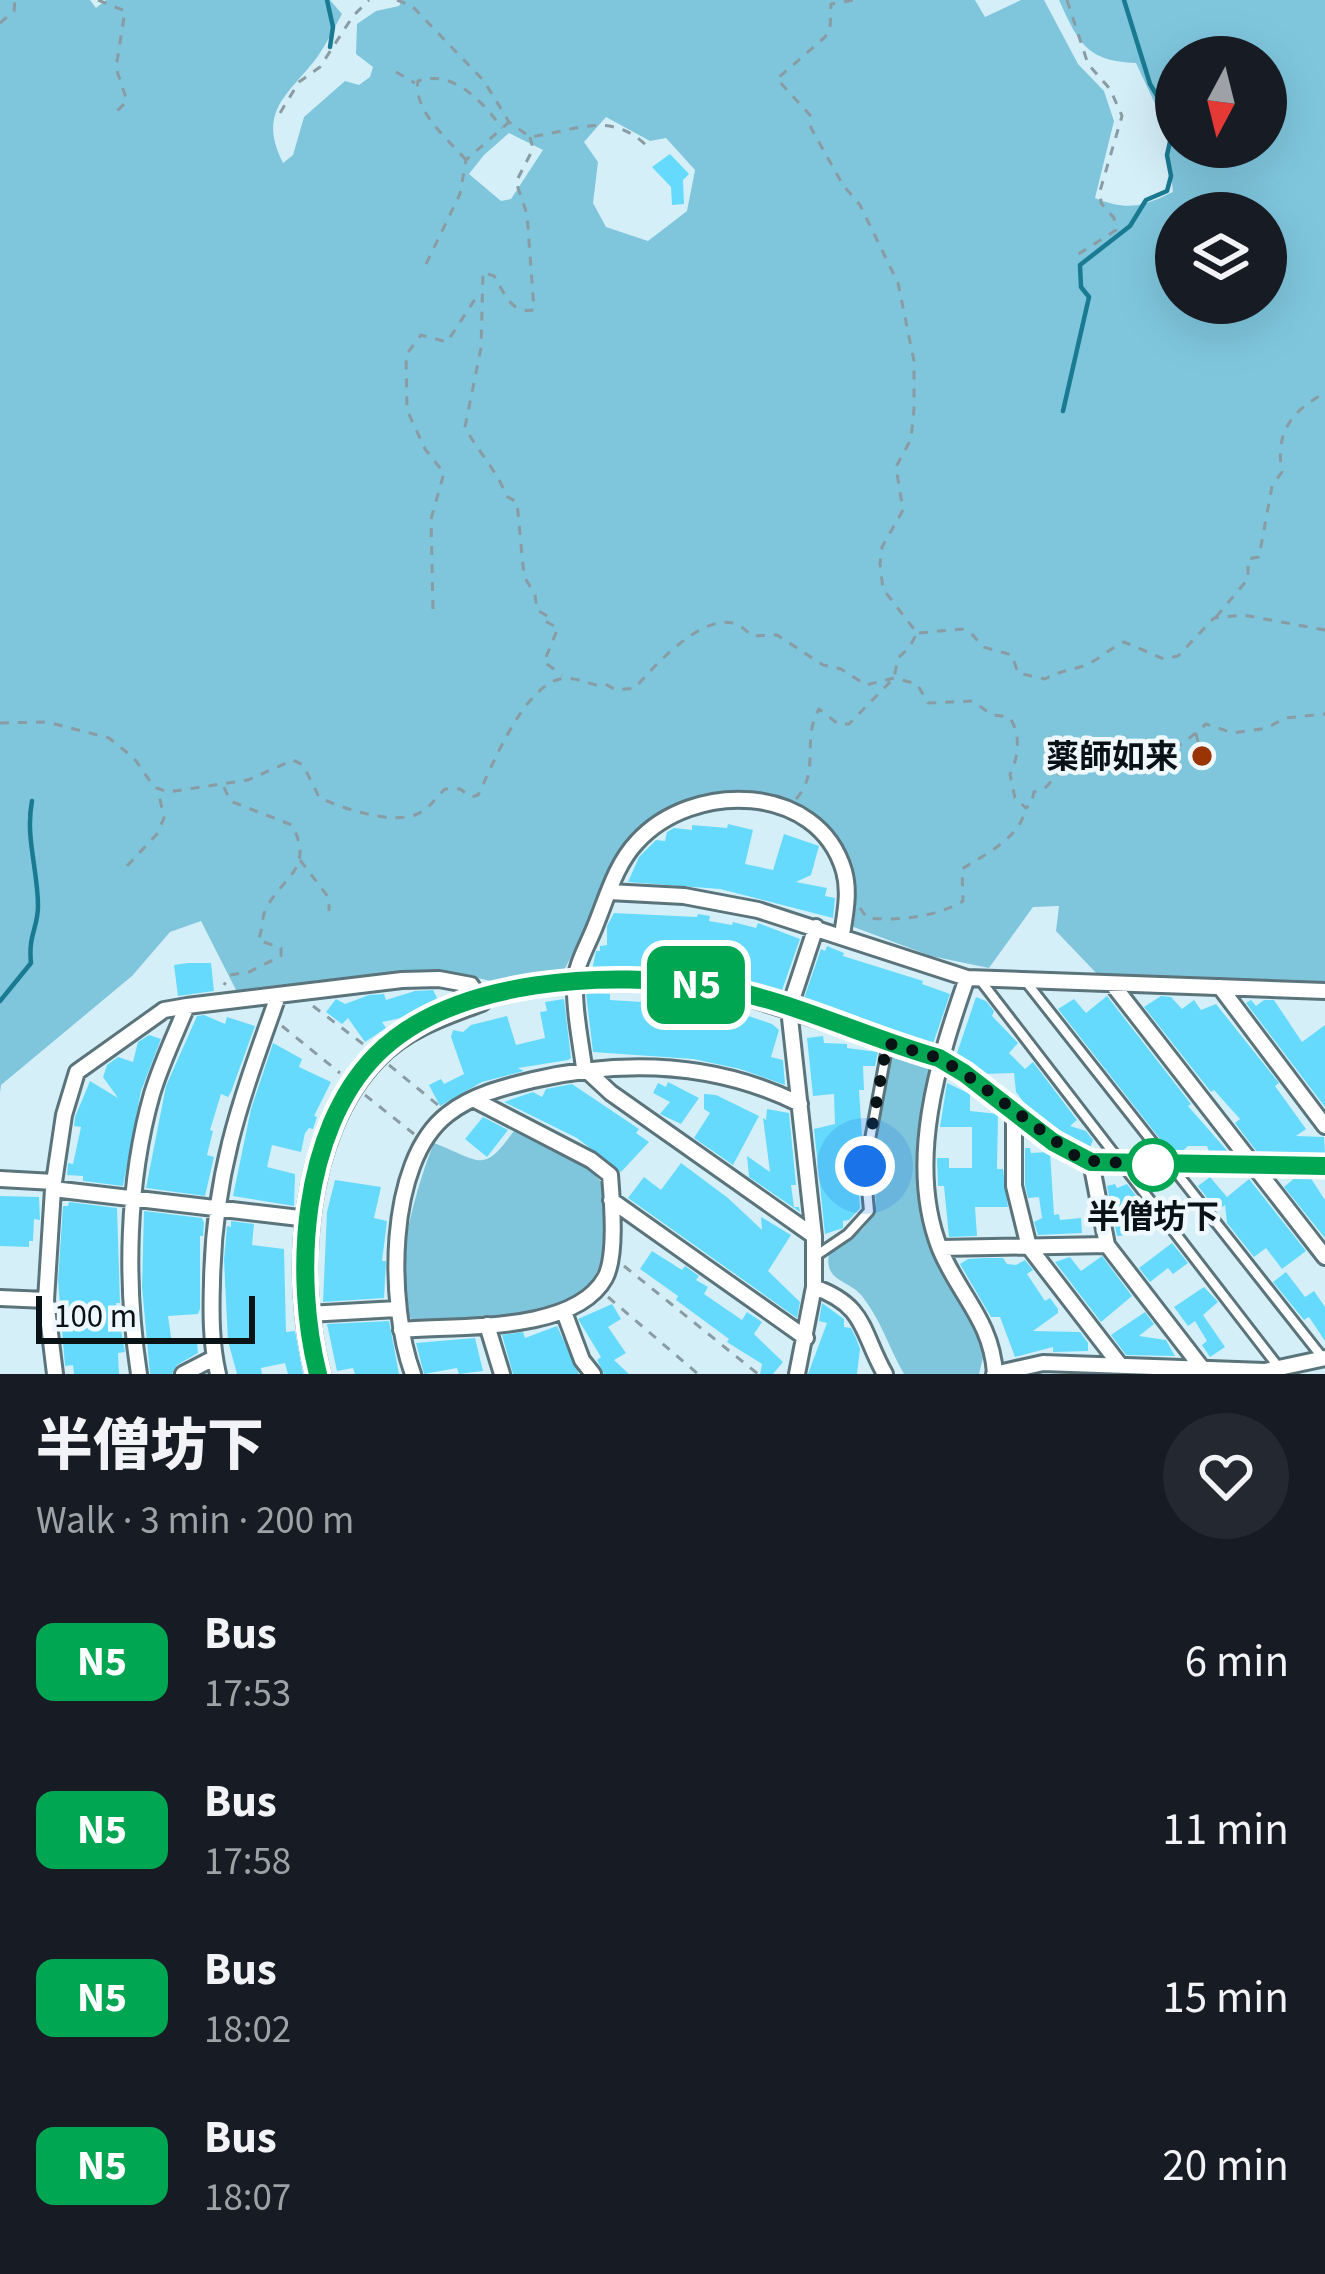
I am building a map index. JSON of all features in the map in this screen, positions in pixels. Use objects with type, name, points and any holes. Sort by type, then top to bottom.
[{"type":"street","points":[[814,1236],[611,1093],[584,1068],[574,982],[609,892],[637,842],[677,813],[727,799],[782,806],[809,820],[832,845],[847,893],[842,935]]},
{"type":"street","points":[[609,892],[684,896],[758,910],[973,978],[1323,993]]},
{"type":"street","points":[[797,1374],[814,1287],[814,1236],[789,1009],[816,926]]},
{"type":"street","points":[[973,978],[939,1058],[926,1181],[940,1248],[987,1332],[994,1374],[1042,1363],[1280,1370],[1324,1358]]},
{"type":"street","points":[[55,1374],[46,1300],[53,1186],[64,1115],[77,1072],[164,1010],[370,983],[439,979],[471,985],[480,1000]]},
{"type":"street","points":[[318,1374],[304,1273],[308,1219],[322,1151],[339,1112],[365,1068],[394,1040],[415,1026],[515,989],[574,982],[701,986],[789,1009],[939,1058],[1053,1142],[1091,1162],[1325,1166]]},
{"type":"street","points":[[1113,985],[1325,1257]]},
{"type":"street","points":[[1220,987],[1325,1126]]},
{"type":"street","points":[[183,1374],[216,1366],[215,1208],[238,1106],[278,996]]},
{"type":"street","points":[[139,1374],[131,1306],[134,1198],[152,1095],[187,1006]]},
{"type":"street","points":[[413,1374],[397,1309],[400,1226],[416,1162],[448,1113],[504,1087],[584,1068],[688,1069],[731,1078],[800,1104]]},
{"type":"street","points":[[401,1330],[487,1325],[564,1312],[607,1276],[610,1175],[591,1160],[473,1100]]},
{"type":"street","points":[[1013,1110],[1014,1186],[1029,1247],[1120,1365]]},
{"type":"street","points":[[1091,1162],[1107,1245],[1202,1368]]},
{"type":"street","points":[[0,1179],[308,1219]]},
{"type":"street","points":[[611,1200],[806,1338]]},
{"type":"street","points":[[940,1248],[1107,1245]]},
{"type":"street","points":[[814,1287],[850,1305],[885,1374]]},
{"type":"street","points":[[0,1298],[46,1300]]},
{"type":"street","points":[[308,1314],[397,1309]]},
{"type":"street","points":[[564,1312],[592,1374]]},
{"type":"street","points":[[487,1325],[502,1374]]},
{"type":"lane","points":[[973,978],[1280,1370]]},
{"type":"lane","points":[[1024,980],[1324,1358]]},
{"type":"lane","points":[[814,1258],[848,1234],[869,1211],[865,1166],[887,1043]]},
{"type":"path","points":[[0,23],[14,11],[15,0]]},
{"type":"path","points":[[98,0],[125,11],[116,68],[128,100],[115,113]]},
{"type":"path","points":[[280,113],[299,82],[320,67],[352,16],[370,0]]},
{"type":"path","points":[[397,0],[412,6],[484,81],[509,122],[530,136],[610,123],[635,134],[651,150]]},
{"type":"path","points":[[854,0],[831,4],[830,30],[825,37],[777,79],[810,115],[811,128],[860,205],[898,283],[914,361],[914,409],[911,440],[896,467],[902,510],[882,548],[880,564],[883,589],[917,632]]},
{"type":"path","points":[[1067,0],[1088,64],[1110,89],[1122,116],[1100,191],[1100,203],[1114,218],[1116,230],[1074,257]]},
{"type":"path","points":[[396,72],[417,84]]},
{"type":"path","points":[[417,84],[434,76],[449,79],[502,128]]},
{"type":"path","points":[[417,84],[423,109],[466,160]]},
{"type":"path","points":[[426,264],[460,194],[466,160],[509,122]]},
{"type":"path","points":[[530,136],[533,149],[517,182],[527,214],[534,310],[521,310],[506,301],[498,281],[483,272],[481,348],[465,428],[506,496],[517,502],[524,576],[537,610],[558,628],[544,662],[564,678],[616,690],[635,688],[674,647],[705,626],[736,623],[751,636],[777,635],[823,665],[841,669],[866,685],[894,678],[917,684],[928,703],[973,701],[981,710],[1009,717],[1017,727],[1016,762],[1010,774],[1015,798],[1026,808]]},
{"type":"path","points":[[434,609],[431,519],[445,473],[425,449],[406,410],[406,355],[421,335],[446,342],[481,292]]},
{"type":"path","points":[[917,632],[962,629],[983,647],[1012,655],[1018,673],[1045,680],[1064,668],[1085,665],[1124,642],[1164,659],[1178,656],[1248,579],[1248,559],[1259,557],[1272,486],[1282,472],[1277,448],[1289,418],[1325,393]]},
{"type":"path","points":[[1214,618],[1243,615],[1325,630]]},
{"type":"path","points":[[782,806],[794,801],[812,777],[813,718],[818,709],[838,724],[849,724],[894,678],[898,658],[917,632]]},
{"type":"path","points":[[158,788],[187,792],[223,785],[262,775],[293,760],[303,765],[319,797],[332,804],[360,814],[416,815],[445,789],[478,795],[488,767],[503,751],[526,704],[564,678]]},
{"type":"path","points":[[847,893],[867,918],[940,915],[963,901],[962,869],[1001,845],[1022,823],[1038,788],[1046,787],[1060,772],[1059,761],[1068,748],[1083,749],[1108,762],[1140,766],[1186,742],[1206,724],[1233,733],[1267,728],[1285,718],[1325,714]]},
{"type":"path","points":[[0,723],[47,722],[109,738],[134,758],[158,788],[164,818],[157,834],[127,866]]},
{"type":"path","points":[[1196,731],[1201,756]]},
{"type":"path","points":[[220,993],[230,975],[248,973],[281,956],[281,948],[258,940],[265,912],[291,880],[300,848],[292,825],[230,801],[223,785]]},
{"type":"path","points":[[299,858],[329,898],[329,911]]},
{"type":"path","points":[[610,1256],[758,1374]]},
{"type":"path","points":[[597,1288],[698,1374]]},
{"type":"shaded area","points":[[0,0],[90,0],[96,8],[106,0],[330,0],[342,14],[275,116],[273,129],[283,163],[293,155],[304,117],[345,81],[359,85],[370,77],[373,67],[356,54],[357,24],[376,11],[399,6],[402,0],[975,0],[985,17],[1021,0],[1044,0],[1078,64],[1104,91],[1114,121],[1095,198],[1126,206],[1155,199],[1155,324],[1287,324],[1287,192],[1173,192],[1170,168],[1287,168],[1287,36],[1155,36],[1155,104],[1136,63],[1095,54],[1079,39],[1059,0],[1325,0],[1325,983],[1099,976],[1056,931],[1059,906],[1033,907],[989,968],[931,956],[851,926],[853,889],[830,835],[807,819],[740,794],[635,837],[563,972],[500,983],[455,973],[370,977],[288,990],[236,990],[201,921],[170,932],[132,976],[1,1085],[0,1093]],"holes":[[[606,117],[650,141],[666,138],[695,170],[687,211],[648,241],[606,227],[593,203],[598,162],[584,142]],[[509,133],[543,150],[511,199],[501,201],[469,174]]]},
{"type":"shaded area","points":[[896,1053],[931,1069],[918,1153],[921,1205],[947,1277],[986,1345],[979,1374],[904,1374],[869,1305],[838,1279],[828,1263],[829,1254],[873,1215],[872,1147],[890,1056]]},
{"type":"shaded area","points":[[516,1128],[585,1165],[602,1183],[604,1243],[594,1277],[561,1304],[538,1312],[414,1323],[406,1307],[403,1261],[413,1208],[434,1143],[481,1160],[496,1153]]},
{"type":"building","points":[[670,154],[689,174],[683,180],[684,204],[672,205],[671,187],[652,167]]},
{"type":"building","points":[[728,824],[753,830],[745,864],[773,870],[784,834],[819,846],[811,875],[796,882],[827,888],[825,896],[835,898],[833,918],[720,889],[628,882],[639,857],[656,840],[665,841],[667,832],[692,830],[692,825],[727,828]]},
{"type":"building","points":[[614,913],[698,914],[732,925],[756,928],[758,923],[800,939],[780,996],[768,992],[769,988],[691,973],[592,970],[596,951],[607,945],[607,926]]},
{"type":"building","points":[[827,946],[950,994],[933,1044],[803,1001],[821,949]]},
{"type":"building","points":[[211,963],[214,991],[178,996],[174,965]]},
{"type":"building","points":[[433,990],[438,1000],[382,1022],[386,1028],[365,1042],[348,1018],[342,1024],[326,1012],[336,999],[345,1004],[369,995],[384,994],[386,1000]]},
{"type":"building","points":[[586,993],[610,994],[610,1000],[722,1007],[772,1024],[779,1030],[771,1057],[783,1060],[785,1085],[693,1059],[593,1052]]},
{"type":"building","points":[[1107,996],[1191,1104],[1188,1106],[1230,1154],[1210,1154],[1207,1146],[1188,1146],[1179,1154],[1171,1153],[1058,1009],[1074,999],[1086,1013]]},
{"type":"building","points":[[1161,996],[1171,997],[1182,1009],[1194,1000],[1201,1010],[1216,1004],[1279,1083],[1275,1086],[1306,1129],[1296,1136],[1324,1137],[1325,1154],[1257,1152],[1235,1123],[1240,1119],[1211,1092],[1144,1007]]},
{"type":"building","points":[[976,997],[986,1001],[994,1011],[992,1016],[1018,1043],[1009,1053],[1025,1069],[1033,1062],[1077,1120],[1070,1126],[1086,1131],[1093,1140],[1089,1150],[1029,1109],[1016,1092],[1014,1073],[983,1074],[956,1056]]},
{"type":"building","points":[[564,999],[571,1058],[518,1068],[524,1071],[482,1082],[440,1106],[429,1085],[464,1074],[451,1037],[453,1030],[463,1032],[471,1025],[507,1016],[516,1045],[545,1038],[540,1012],[547,1011],[545,1002]]},
{"type":"building","points":[[1251,1000],[1256,1006],[1274,1000],[1302,1042],[1325,1025],[1325,1107],[1246,1003]]},
{"type":"building","points":[[197,1016],[225,1024],[227,1017],[255,1026],[231,1092],[228,1097],[221,1094],[210,1130],[207,1155],[214,1157],[205,1196],[146,1188],[166,1086]]},
{"type":"building","points":[[149,1035],[161,1039],[141,1091],[123,1186],[67,1175],[81,1127],[74,1126],[75,1117],[90,1081],[118,1098],[103,1077],[107,1065],[118,1057],[133,1062],[138,1042]]},
{"type":"building","points":[[823,1036],[824,1043],[878,1052],[875,1066],[863,1066],[864,1090],[859,1090],[860,1208],[843,1221],[843,1228],[825,1234],[814,1129],[835,1124],[834,1094],[813,1096],[807,1038]]},
{"type":"building","points":[[273,1043],[302,1059],[299,1067],[331,1082],[314,1116],[313,1129],[305,1133],[301,1152],[272,1145],[267,1167],[295,1174],[294,1206],[233,1196],[251,1109]]},
{"type":"building","points":[[668,1082],[699,1098],[681,1124],[660,1114],[670,1102],[653,1093],[658,1083],[666,1087]]},
{"type":"building","points":[[947,1083],[970,1094],[970,1111],[998,1114],[997,1169],[1003,1169],[1008,1207],[975,1207],[977,1236],[949,1237],[944,1186],[938,1186],[937,1158],[949,1158],[949,1168],[972,1168],[972,1127],[940,1127]]},
{"type":"building","points":[[572,1084],[639,1129],[636,1133],[649,1142],[621,1172],[577,1138],[504,1102],[533,1092],[542,1097],[546,1089]]},
{"type":"building","points":[[704,1094],[759,1116],[733,1165],[694,1138],[710,1113],[704,1109]]},
{"type":"building","points":[[767,1109],[789,1113],[796,1185],[791,1185],[794,1207],[800,1212],[749,1177],[747,1156],[770,1172],[763,1118],[766,1120]]},
{"type":"building","points":[[483,1117],[508,1130],[487,1157],[465,1139]]},
{"type":"building","points":[[1025,1148],[1031,1153],[1050,1152],[1054,1215],[1059,1214],[1060,1220],[1081,1218],[1082,1233],[1038,1235],[1034,1222],[1042,1218],[1039,1197],[1028,1198]]},
{"type":"building","points":[[681,1163],[762,1230],[761,1217],[791,1235],[768,1271],[800,1302],[797,1318],[628,1198],[644,1177],[661,1190]]},
{"type":"building","points":[[1210,1177],[1227,1197],[1249,1179],[1306,1251],[1282,1269],[1266,1248],[1254,1257],[1227,1223],[1225,1205],[1217,1211],[1198,1186]]},
{"type":"building","points":[[1296,1177],[1310,1177],[1325,1200],[1325,1238],[1284,1187]]},
{"type":"building","points":[[335,1180],[381,1187],[374,1218],[387,1221],[384,1298],[323,1302],[327,1212]]},
{"type":"building","points":[[1127,1184],[1154,1219],[1117,1236],[1107,1186],[1117,1188]]},
{"type":"building","points":[[0,1196],[39,1197],[40,1220],[34,1219],[29,1247],[0,1246]]},
{"type":"building","points":[[69,1202],[117,1208],[120,1303],[116,1303],[125,1352],[118,1353],[119,1374],[74,1374],[73,1365],[65,1366],[58,1281],[63,1206]]},
{"type":"building","points":[[144,1211],[202,1218],[204,1223],[200,1309],[198,1314],[168,1316],[172,1344],[197,1341],[198,1353],[177,1365],[172,1374],[150,1374],[142,1287]]},
{"type":"building","points":[[231,1221],[254,1224],[252,1245],[284,1249],[286,1332],[295,1331],[303,1374],[288,1374],[285,1363],[261,1368],[262,1374],[237,1374],[228,1341],[224,1260]]},
{"type":"building","points":[[1172,1243],[1188,1263],[1173,1274],[1168,1268],[1150,1282],[1139,1268]]},
{"type":"building","points":[[652,1251],[699,1276],[696,1280],[708,1287],[704,1294],[742,1320],[747,1312],[762,1322],[754,1334],[783,1362],[773,1374],[760,1374],[762,1364],[727,1342],[676,1300],[678,1296],[640,1269]]},
{"type":"building","points":[[1102,1256],[1132,1296],[1101,1322],[1055,1262],[1070,1257],[1081,1271]]},
{"type":"building","points":[[1003,1258],[1016,1265],[1025,1260],[1033,1270],[1027,1274],[1045,1301],[1050,1298],[1058,1309],[1033,1331],[1080,1332],[1088,1351],[1053,1352],[1053,1347],[1015,1357],[1000,1317],[991,1317],[960,1264],[968,1259]]},
{"type":"building","points":[[1286,1272],[1305,1297],[1314,1291],[1325,1307],[1325,1341],[1309,1317],[1304,1320],[1273,1282]]},
{"type":"building","points":[[1204,1287],[1218,1302],[1203,1315],[1225,1347],[1210,1357],[1195,1321],[1188,1326],[1174,1307]]},
{"type":"building","points":[[822,1303],[844,1319],[844,1327],[851,1328],[856,1338],[860,1349],[857,1374],[808,1374],[827,1323],[819,1321]]},
{"type":"building","points":[[612,1304],[621,1319],[608,1327],[626,1353],[614,1360],[629,1374],[604,1374],[597,1360],[601,1357],[578,1319]]},
{"type":"building","points":[[1145,1312],[1154,1324],[1139,1336],[1166,1340],[1175,1356],[1126,1355],[1111,1335]]},
{"type":"building","points":[[389,1321],[399,1374],[355,1374],[353,1368],[337,1371],[327,1324]]},
{"type":"building","points":[[557,1326],[579,1374],[513,1374],[502,1335],[523,1332],[525,1338]]},
{"type":"building","points":[[475,1338],[483,1371],[459,1374],[457,1368],[424,1374],[416,1343]]},
{"type":"waterway","points":[[327,0],[333,27],[330,47]]},
{"type":"waterway","points":[[1063,411],[1089,297],[1081,287],[1080,265],[1130,226],[1146,200],[1167,191],[1171,176],[1167,155],[1174,124],[1150,84],[1124,0]]},
{"type":"waterway","points":[[0,1001],[31,963],[38,906],[32,801]]},
{"type":"bus line","name":"N5","points":[[318,1374],[304,1273],[308,1219],[322,1151],[339,1112],[365,1068],[394,1040],[441,1014],[515,989],[574,982],[669,982],[759,999],[939,1058],[1053,1142],[1094,1163],[1325,1166]]},
{"type":"place","name":"薬師如来","points":[[1202,756]]},
{"type":"place","name":"半僧坊下","points":[[1153,1165]]},
{"type":"route","points":[[865,1166],[887,1043],[939,1058],[964,1073],[1081,1160],[1153,1165]]}]
